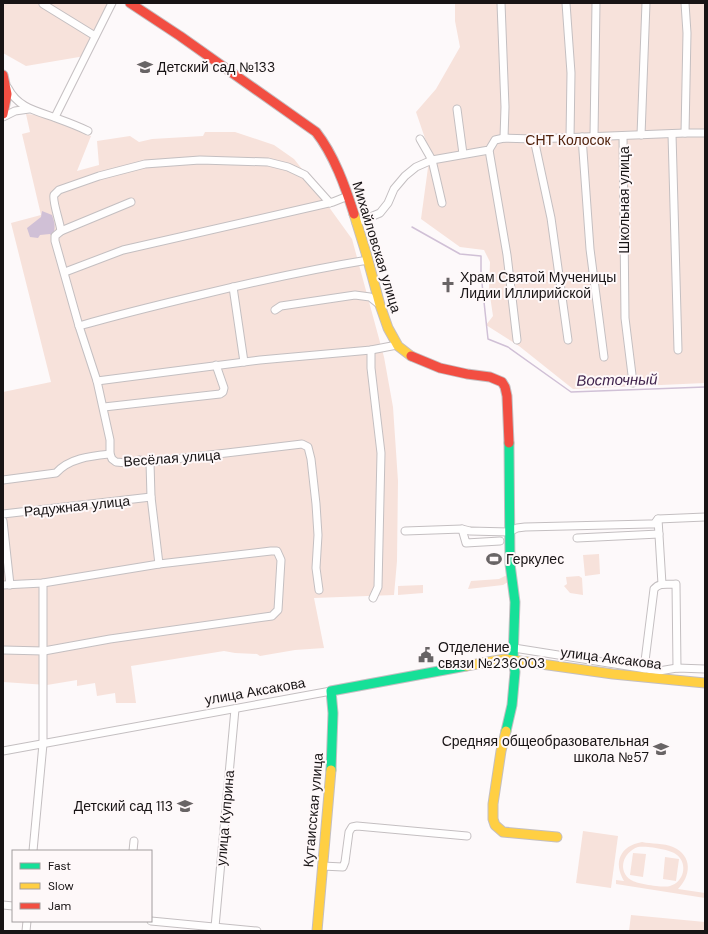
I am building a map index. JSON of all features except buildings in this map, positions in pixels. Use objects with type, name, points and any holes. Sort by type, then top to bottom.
[{"type":"street","points":[[55,117],[112,3]]},
{"type":"street","name":"Михайловская улица","points":[[130,3],[180,36],[316,132],[323,141],[348,196],[388,330],[397,345]]},
{"type":"street","points":[[501,3],[505,107],[504,138]]},
{"type":"street","points":[[566,3],[570,73],[570,138]]},
{"type":"street","points":[[594,136],[596,3]]},
{"type":"street","points":[[641,135],[646,3]]},
{"type":"street","points":[[685,3],[687,33],[685,133]]},
{"type":"street","points":[[43,4],[95,36]]},
{"type":"street","points":[[3,75],[6,85],[7,103],[3,116]]},
{"type":"street","points":[[6,85],[14,98],[29,109],[55,117],[88,131]]},
{"type":"street","points":[[3,116],[15,111],[29,109]]},
{"type":"street","points":[[457,109],[463,154]]},
{"type":"street","points":[[516,340],[507,255],[489,150],[495,140],[504,138],[534,139],[705,133]]},
{"type":"street","points":[[672,134],[678,350]]},
{"type":"street","name":"Школьная улица","points":[[624,136],[625,318],[632,383]]},
{"type":"street","points":[[582,137],[590,249],[604,357]]},
{"type":"street","points":[[420,139],[432,160],[442,203]]},
{"type":"street","points":[[534,139],[550,218],[568,340]]},
{"type":"street","points":[[356,223],[380,213],[388,203],[394,189],[405,176],[416,167],[432,160],[489,150]]},
{"type":"street","points":[[60,231],[60,224],[54,200],[54,194],[59,190],[99,176],[145,164],[200,160],[268,162],[288,167],[305,175],[330,203]]},
{"type":"street","points":[[65,272],[123,250],[330,203],[348,196]]},
{"type":"street","points":[[110,454],[110,440],[104,407],[55,241],[55,236],[60,231],[131,202]]},
{"type":"street","points":[[80,326],[120,314],[233,287],[313,269],[368,260]]},
{"type":"street","points":[[233,287],[244,362]]},
{"type":"street","points":[[275,310],[281,306],[355,295],[370,297],[380,305]]},
{"type":"street","points":[[97,381],[216,365],[371,350],[397,345],[404,351],[432,365],[465,374],[497,378],[503,383],[506,388],[507,399],[510,564],[515,602],[513,660],[515,672],[512,705],[501,751],[493,804],[493,819],[495,825],[504,832],[558,836]]},
{"type":"street","points":[[371,350],[371,368],[381,453],[378,587],[373,598]]},
{"type":"street","points":[[104,407],[220,394],[223,392],[224,388],[216,365]]},
{"type":"street","name":"Весёлая улица","points":[[3,480],[56,473],[62,467],[86,457],[110,454],[112,459],[116,462],[128,463],[139,460],[150,462],[302,444],[308,447],[311,458],[318,535],[316,568],[319,590]]},
{"type":"street","points":[[150,462],[151,497],[159,564]]},
{"type":"street","name":"Радужная улица","points":[[3,514],[151,497]]},
{"type":"street","points":[[405,532],[462,529],[470,531],[509,532],[517,528],[525,527],[654,524],[658,519],[705,517]]},
{"type":"street","points":[[658,519],[662,584]]},
{"type":"street","points":[[3,522],[7,585],[43,583],[159,564],[271,551],[278,551],[281,560],[278,610],[272,616],[110,639],[44,651],[3,650]]},
{"type":"street","points":[[462,529],[466,543],[500,541]]},
{"type":"street","points":[[578,538],[659,534]]},
{"type":"street","points":[[33,850],[43,744],[43,583]]},
{"type":"street","points":[[644,669],[654,589],[662,584],[676,584],[677,668]]},
{"type":"street","points":[[514,648],[659,671],[677,668],[705,669]]},
{"type":"street","name":"улица Аксакова","points":[[3,751],[505,659],[613,674],[705,684]]},
{"type":"street","name":"Кутаисская улица","points":[[317,931],[332,759],[333,713],[331,691]]},
{"type":"street","name":"улица Куприна","points":[[215,927],[235,709]]},
{"type":"street","points":[[322,866],[337,868],[343,867],[349,832],[352,827],[357,826],[467,836]]},
{"type":"street","points":[[133,850],[134,841]]},
{"type":"street","points":[[152,921],[257,931]]},
{"type":"green space","points":[[3,3],[114,3],[85,56],[26,66],[3,53]]},
{"type":"green space","name":"СНТ Колосок","points":[[455,3],[705,3],[705,383],[573,389],[519,346],[486,325],[493,316],[489,289],[490,262],[484,250],[460,247],[421,219],[430,153],[416,112],[436,89],[460,47],[455,21]]},
{"type":"green space","points":[[26,114],[40,115],[91,136],[77,171],[99,165],[97,141],[130,136],[139,142],[152,139],[203,136],[205,132],[235,132],[274,145],[294,159],[302,169],[308,181],[352,239],[384,357],[393,407],[398,481],[397,561],[394,595],[314,598],[324,648],[295,650],[260,656],[257,654],[224,651],[131,666],[136,703],[116,703],[115,693],[97,696],[95,683],[77,686],[77,680],[47,685],[3,682],[3,392],[51,382],[11,223],[41,215],[22,134],[30,132]]},
{"type":"green space","points":[[599,554],[600,574],[585,576],[583,555]]},
{"type":"green space","points":[[507,575],[508,582],[503,585],[468,589],[471,581],[499,579]]},
{"type":"green space","points":[[579,576],[582,578],[583,595],[570,593],[564,586],[567,584],[566,577]]},
{"type":"green space","points":[[423,585],[423,593],[398,595],[398,586]]},
{"type":"green space","points":[[583,831],[618,836],[611,888],[576,883]]},
{"type":"green space","points":[[642,842],[662,844],[673,847],[679,851],[687,861],[688,866],[686,878],[678,889],[705,893],[705,898],[616,884],[616,880],[624,881],[619,867],[621,856],[628,847]],"holes":[[[642,847],[664,850],[677,855],[683,863],[683,872],[679,881],[670,886],[657,886],[631,880],[624,872],[624,862],[626,857],[633,849]]]},
{"type":"green space","points":[[633,853],[646,854],[643,877],[630,875]]},
{"type":"green space","points":[[665,857],[679,859],[676,881],[663,879]]},
{"type":"green space","points":[[631,915],[705,922],[705,931],[629,931]]},
{"type":"shaded area","points":[[42,211],[52,215],[55,226],[52,237],[50,234],[40,235],[38,238],[30,237],[27,228],[41,217]]},
{"type":"waterway","name":"Восточный","points":[[412,227],[460,254],[481,256],[481,274],[488,339],[508,347],[571,392],[705,387]]},
{"type":"traffic: fast","points":[[506,731],[512,705],[515,672],[513,660],[515,602],[510,564],[509,443]]},
{"type":"traffic: fast","points":[[331,770],[333,713],[331,691],[466,666]]},
{"type":"traffic: slow","points":[[354,214],[388,328],[398,346],[411,356]]},
{"type":"traffic: slow","points":[[466,666],[505,659],[613,674],[705,683]]},
{"type":"traffic: slow","points":[[506,731],[501,751],[493,804],[493,819],[495,825],[503,832],[557,837]]},
{"type":"traffic: slow","points":[[317,931],[331,770]]},
{"type":"traffic: jam","points":[[130,3],[180,36],[316,132],[334,161],[354,214]]},
{"type":"traffic: jam","points":[[3,75],[7,94],[3,114]]},
{"type":"traffic: jam","points":[[411,356],[440,368],[490,377],[502,382],[507,396],[509,443]]},
{"type":"place","name":"Детский сад №133","points":[[145,67]]},
{"type":"place","name":"Храм Святой Мученицы Лидии Иллирийской","points":[[448,285]]},
{"type":"place","name":"Геркулес","points":[[494,559]]},
{"type":"place","name":"Отделение связи №236003","points":[[426,655]]},
{"type":"place","name":"Средняя общеобразовательная школа №57","points":[[661,749]]},
{"type":"place","name":"Детский сад 113","points":[[185,806]]}]
